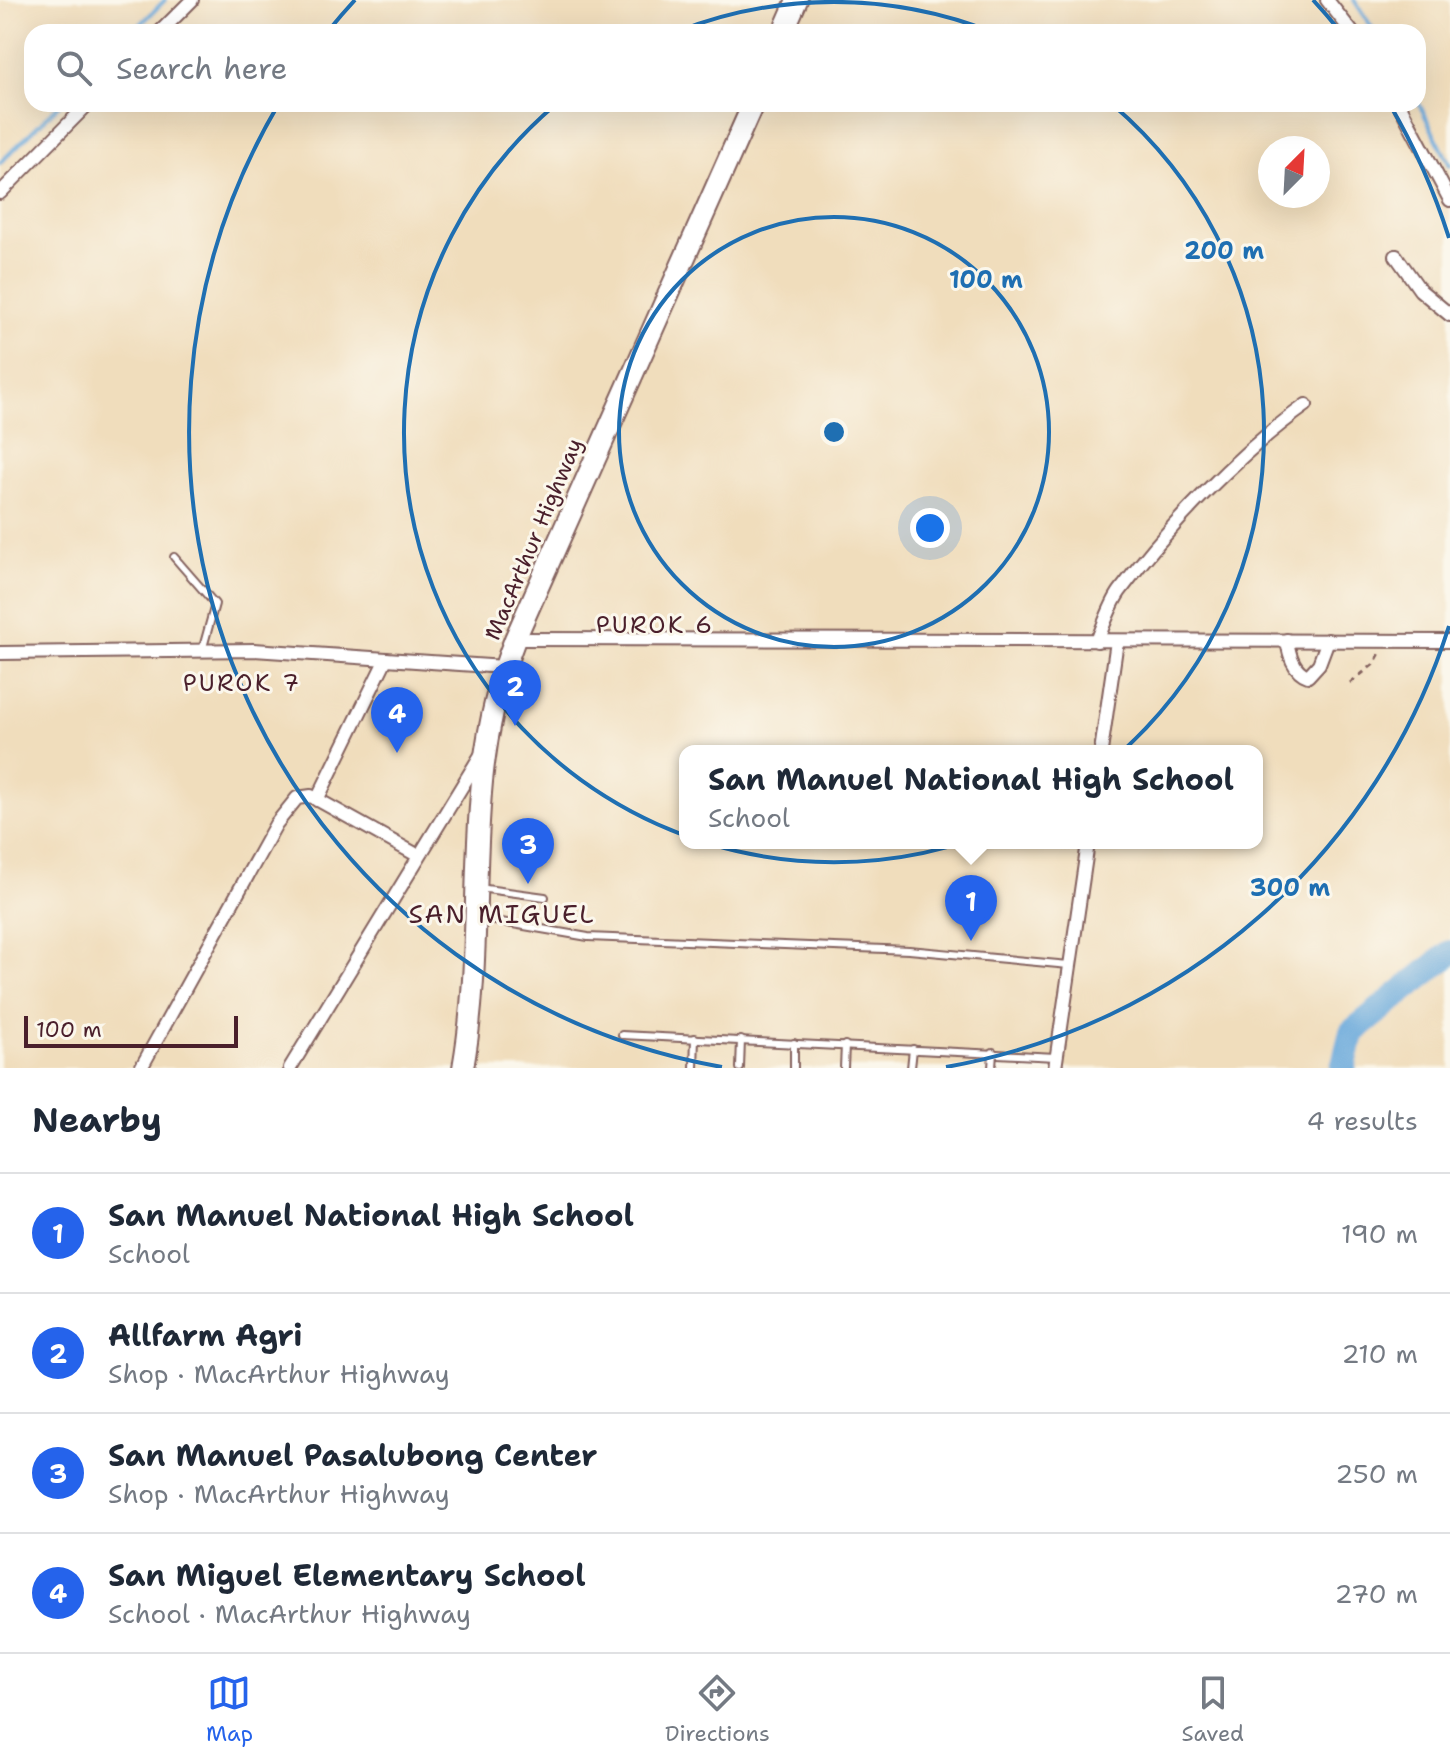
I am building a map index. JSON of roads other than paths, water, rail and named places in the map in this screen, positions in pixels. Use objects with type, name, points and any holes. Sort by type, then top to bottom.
[{"type":"highway","points":[[786,24],[797,0]]},
{"type":"highway","name":"MacArthur Highway","points":[[463,1068],[468,1039],[483,752],[504,667],[749,112]]},
{"type":"street","points":[[168,24],[192,0]]},
{"type":"street","points":[[1327,0],[1346,24]]},
{"type":"street","points":[[0,193],[80,112]]},
{"type":"street","points":[[1403,112],[1450,200]]},
{"type":"street","points":[[1396,256],[1420,290],[1450,315]]},
{"type":"street","points":[[1097,641],[1118,593],[1257,440],[1306,405]]},
{"type":"street","points":[[515,639],[1450,641]]},
{"type":"street","points":[[1287,640],[1293,663],[1308,676],[1319,664],[1328,640]]},
{"type":"street","points":[[1102,745],[1117,641]]},
{"type":"street","points":[[0,653],[202,651],[504,667]]},
{"type":"street","points":[[317,800],[386,659]]},
{"type":"street","points":[[290,1068],[417,855],[483,752]]},
{"type":"street","points":[[141,1068],[276,824],[300,797],[307,795],[417,855]]},
{"type":"street","points":[[1055,1062],[1087,849]]},
{"type":"lane","points":[[174,557],[215,604],[202,651]]},
{"type":"lane","points":[[475,887],[545,897]]},
{"type":"lane","points":[[475,918],[588,937],[909,950],[1070,966]]},
{"type":"lane","points":[[622,1035],[993,1052],[1055,1062]]},
{"type":"lane","points":[[694,1068],[695,1038]]},
{"type":"lane","points":[[740,1068],[741,1040]]},
{"type":"lane","points":[[794,1043],[794,1068]]},
{"type":"lane","points":[[844,1068],[845,1045]]},
{"type":"lane","points":[[911,1068],[913,1049]]},
{"type":"lane","points":[[992,1068],[993,1052]]},
{"type":"waterway","points":[[141,24],[165,0]]},
{"type":"waterway","points":[[1354,0],[1370,24]]},
{"type":"waterway","points":[[0,163],[52,112]]},
{"type":"waterway","points":[[1423,112],[1450,165]]},
{"type":"waterway","points":[[1343,1068],[1352,1032],[1450,953]]},
{"type":"place","name":"Allfarm Agri","points":[[515,726]]},
{"type":"place","name":"San Miguel Elementary School","points":[[397,753]]},
{"type":"place","name":"San Manuel Pasalubong Center","points":[[528,884]]},
{"type":"place","name":"San Manuel National High School","points":[[971,941]]},
{"type":"district","name":"PUROK 6","points":[[655,625]]},
{"type":"district","name":"PUROK 7","points":[[242,683]]},
{"type":"district","name":"SAN MIGUEL","points":[[502,914]]}]
